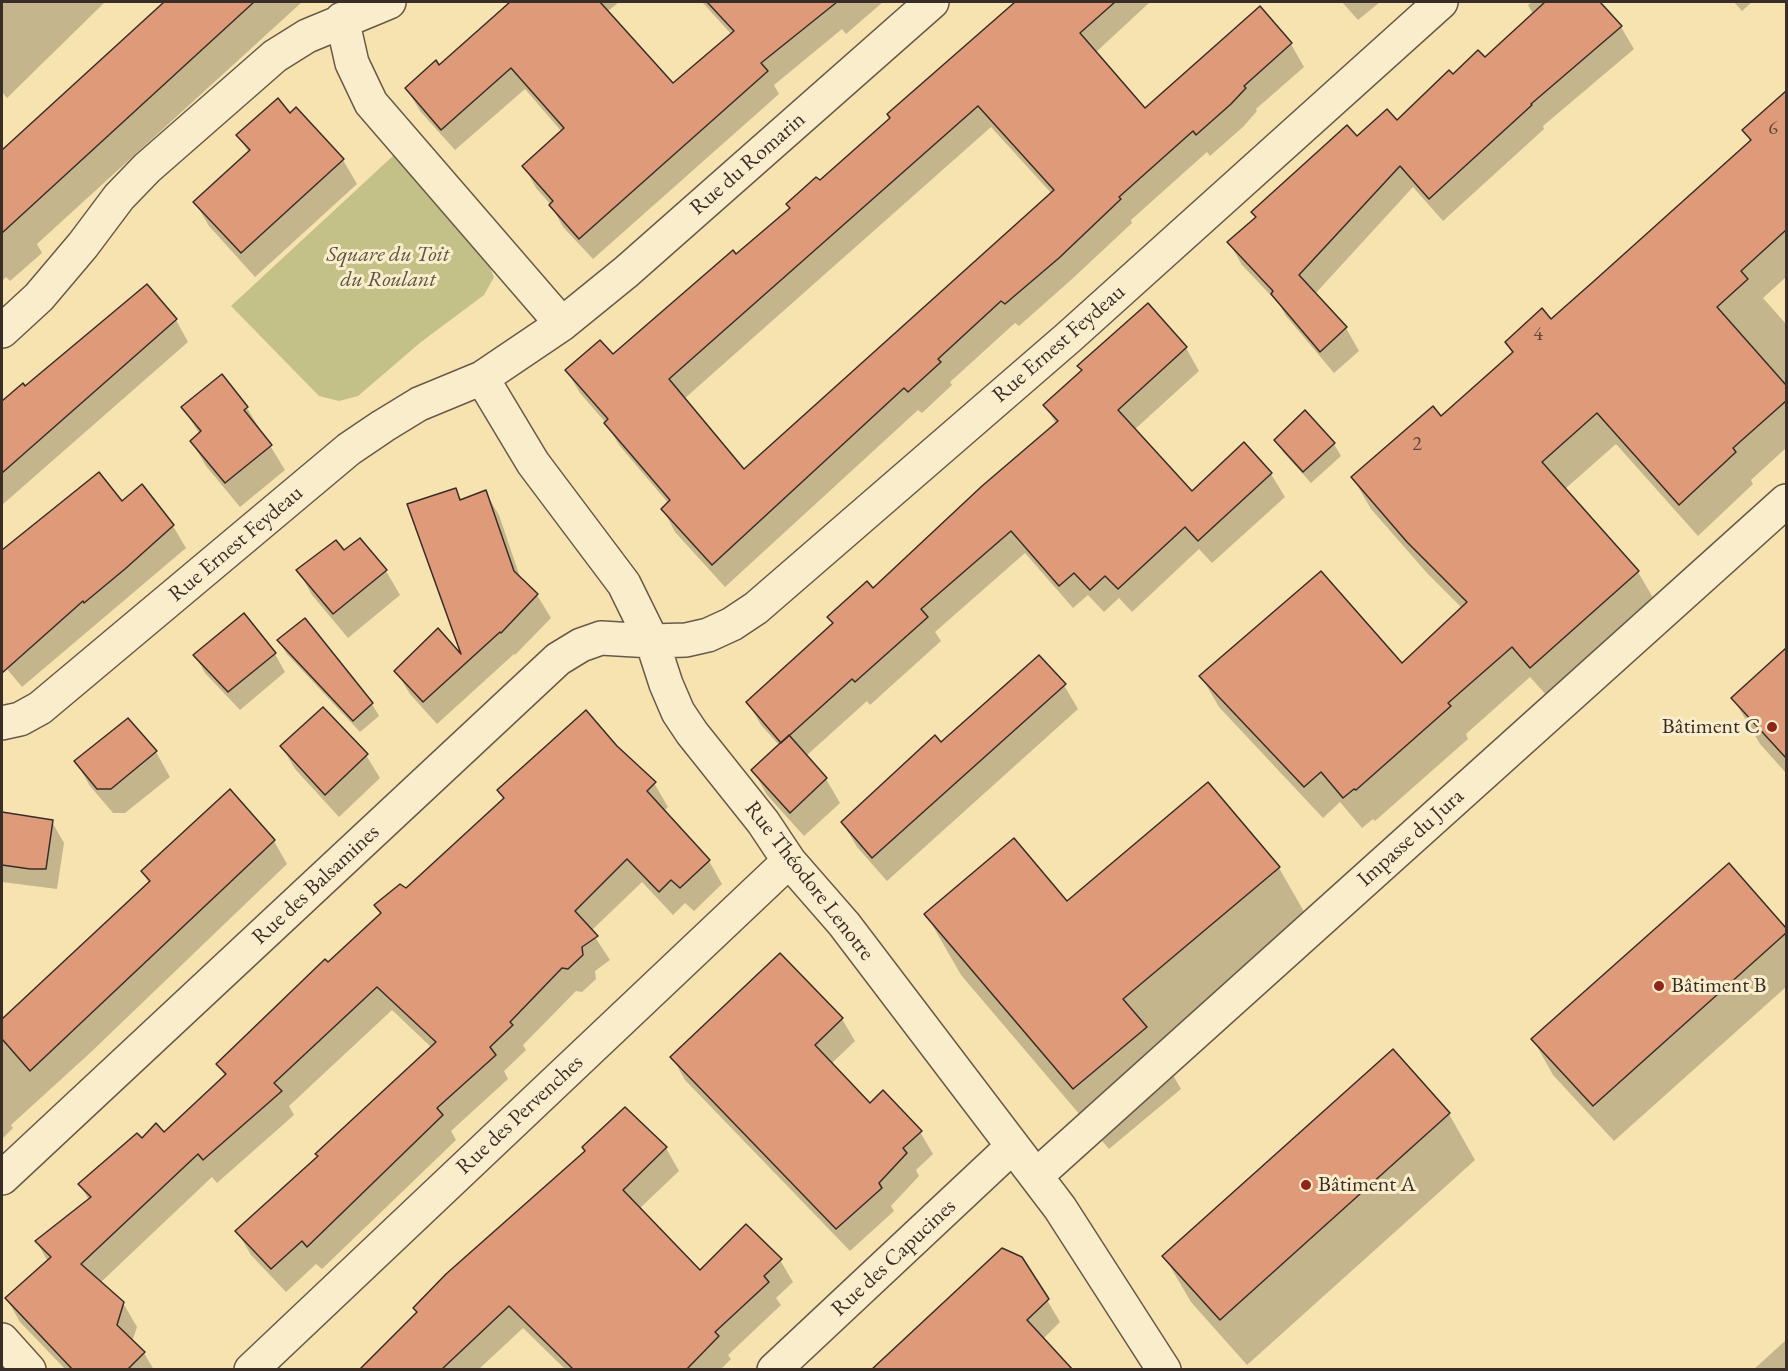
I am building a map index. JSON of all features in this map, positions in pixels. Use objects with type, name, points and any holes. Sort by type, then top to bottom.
[{"type":"street","points":[[2,331],[39,297],[83,245],[119,196],[147,168],[275,56],[307,36],[342,19],[389,2]]},
{"type":"street","name":"Rue du Romarin","points":[[482,378],[562,324],[626,272],[932,2]]},
{"type":"street","name":"Rue Ernest Feydeau","points":[[652,641],[686,640],[708,635],[732,624],[756,608],[1069,337],[1441,2]]},
{"type":"street","points":[[342,19],[352,63],[371,103],[562,324]]},
{"type":"street","name":"Rue Ernest Feydeau","points":[[2,723],[20,720],[40,708],[349,449],[419,404],[482,378]]},
{"type":"street","name":"Rue Théodore Lenotre","points":[[482,378],[533,463],[624,584],[652,641],[666,684],[692,733],[763,822],[789,861],[844,924],[1060,1208],[1164,1370]]},
{"type":"street","name":"Impasse du Jura","points":[[1036,1176],[1786,501]]},
{"type":"street","name":"Rue des Balsamines","points":[[2,1178],[558,658],[580,645],[601,638],[652,641]]},
{"type":"street","name":"Rue des Pervenches","points":[[251,1370],[789,861]]},
{"type":"street","name":"Rue des Capucines","points":[[774,1370],[1014,1146]]},
{"type":"street","points":[[2,1340],[29,1370]]},
{"type":"green space","name":"Square du Toit du Roulant","points":[[395,154],[489,265],[494,277],[484,295],[421,342],[358,396],[339,401],[319,396],[231,306]]},
{"type":"building","points":[[164,2],[254,2],[2,233],[2,150]]},
{"type":"building","points":[[510,2],[600,2],[673,83],[734,31],[707,2],[837,2],[761,63],[768,71],[579,239],[549,205],[553,201],[522,166],[564,128],[511,68],[441,130],[405,88],[436,60],[439,65]]},
{"type":"building","points":[[1015,2],[1115,2],[1080,33],[1145,108],[1260,6],[1292,43],[1244,86],[1246,88],[1231,104],[1196,135],[1193,131],[1119,197],[1121,199],[1059,258],[1005,304],[1001,301],[938,359],[941,362],[908,392],[904,388],[712,565],[661,509],[670,500],[604,423],[608,419],[565,370],[600,340],[613,354],[733,250],[736,254],[790,208],[786,204],[816,177],[820,180],[890,118],[887,114]],"holes":[[[978,106],[1054,190],[744,469],[669,379]]]},
{"type":"building","points":[[1545,2],[1600,2],[1622,26],[1531,104],[1429,199],[1400,166],[1299,275],[1347,327],[1320,352],[1271,294],[1273,291],[1227,242],[1256,217],[1251,212],[1347,125],[1357,136],[1387,109],[1397,120],[1449,70],[1453,74],[1478,50],[1485,57]]},
{"type":"building","points":[[1786,91],[1786,230],[1741,271],[1748,279],[1717,307],[1786,385],[1786,401],[1733,448],[1736,452],[1679,505],[1597,413],[1542,462],[1639,571],[1530,668],[1512,647],[1448,703],[1451,706],[1356,790],[1354,789],[1343,798],[1321,772],[1304,787],[1199,676],[1321,571],[1402,663],[1467,602],[1407,542],[1351,477],[1433,406],[1441,416],[1513,352],[1505,342],[1542,308],[1551,319],[1594,281],[1751,140],[1742,130]]},
{"type":"building","points":[[278,98],[290,113],[296,107],[344,159],[241,253],[193,202],[250,150],[236,135]]},
{"type":"building","points":[[147,284],[177,319],[2,473],[2,401],[23,383],[25,386]]},
{"type":"building","points":[[1148,303],[1187,347],[1118,410],[1192,491],[1244,442],[1272,473],[1198,541],[1185,527],[1118,589],[1105,576],[1090,590],[1074,573],[1059,586],[1011,531],[921,609],[928,617],[855,682],[852,679],[781,743],[746,702],[833,623],[827,617],[867,581],[873,588],[982,486],[1058,421],[1043,405],[1082,370],[1077,366]]},
{"type":"building","points":[[222,374],[248,407],[244,410],[272,445],[225,483],[190,441],[201,431],[181,407]]},
{"type":"building","points":[[1305,410],[1335,443],[1303,472],[1274,440]]},
{"type":"building","points":[[99,472],[122,501],[142,484],[174,525],[2,673],[2,550]]},
{"type":"building","points":[[456,488],[460,500],[486,490],[514,571],[538,594],[501,633],[423,702],[394,671],[438,628],[461,654],[407,504]]},
{"type":"building","points":[[360,538],[387,570],[333,614],[296,570],[336,540],[344,550]]},
{"type":"building","points":[[244,613],[276,653],[228,692],[193,655]]},
{"type":"building","points":[[305,618],[373,703],[353,721],[277,640]]},
{"type":"building","name":"Bâtiment C","points":[[1786,648],[1786,758],[1731,698]]},
{"type":"building","points":[[1039,655],[1066,684],[872,858],[841,822],[935,735],[941,742]]},
{"type":"building","points":[[323,707],[368,754],[325,795],[280,746]]},
{"type":"building","points":[[586,710],[617,746],[656,782],[647,791],[710,860],[680,888],[671,880],[659,892],[627,859],[575,911],[598,936],[582,947],[583,955],[568,969],[562,968],[510,1022],[513,1025],[490,1047],[496,1055],[437,1108],[443,1115],[307,1247],[302,1241],[271,1269],[235,1231],[318,1156],[315,1154],[436,1042],[377,987],[274,1083],[282,1091],[203,1160],[198,1154],[81,1264],[124,1302],[117,1325],[145,1352],[127,1370],[73,1370],[5,1298],[51,1257],[35,1241],[91,1197],[78,1184],[137,1133],[142,1138],[156,1123],[164,1132],[226,1074],[216,1064],[325,959],[328,962],[381,913],[374,905],[400,884],[406,888],[504,798],[497,790]]},
{"type":"building","points":[[128,718],[157,751],[111,789],[97,789],[74,761]]},
{"type":"building","points":[[789,735],[827,778],[790,813],[751,770]]},
{"type":"building","points":[[1208,782],[1280,867],[1123,999],[1147,1027],[1073,1089],[924,914],[1014,838],[1067,901]]},
{"type":"building","points":[[230,789],[275,840],[30,1071],[2,1039],[2,1019],[150,881],[141,871]]},
{"type":"building","points":[[2,812],[53,820],[46,869],[2,865]]},
{"type":"building","name":"Bâtiment B","points":[[1729,863],[1786,928],[1786,933],[1593,1106],[1531,1039]]},
{"type":"building","points":[[780,953],[843,1018],[815,1045],[870,1103],[883,1090],[922,1131],[903,1148],[907,1153],[879,1183],[882,1188],[836,1229],[670,1057]]},
{"type":"building","name":"Bâtiment A","points":[[1393,1049],[1450,1113],[1220,1320],[1162,1256]]},
{"type":"building","points":[[625,1107],[667,1147],[623,1190],[700,1270],[746,1224],[782,1259],[764,1276],[769,1282],[715,1332],[719,1336],[686,1370],[574,1370],[509,1306],[441,1370],[359,1370],[417,1312],[413,1308],[446,1274],[585,1151],[582,1147]]},
{"type":"building","points":[[1002,1248],[1022,1257],[1049,1299],[1027,1320],[1073,1370],[871,1370]]},
{"type":"place","name":"Bâtiment C","points":[[1772,727]]},
{"type":"place","name":"Bâtiment B","points":[[1659,986]]},
{"type":"place","name":"Bâtiment A","points":[[1306,1185]]}]
